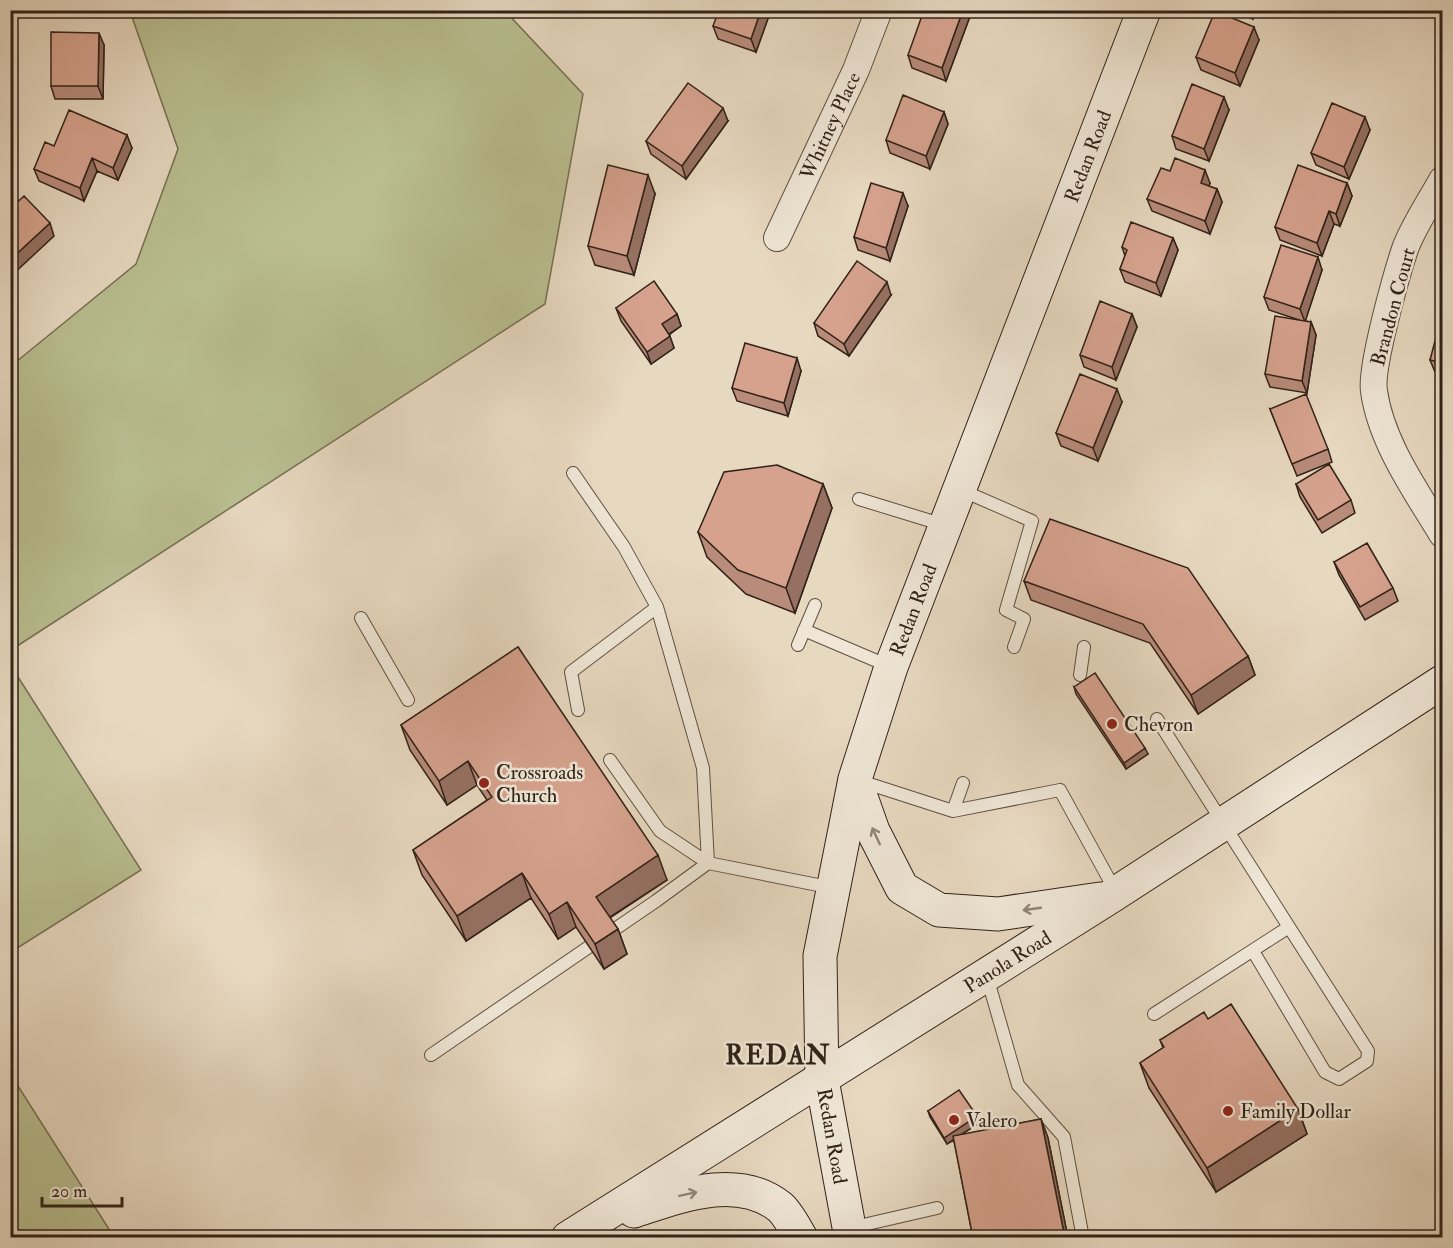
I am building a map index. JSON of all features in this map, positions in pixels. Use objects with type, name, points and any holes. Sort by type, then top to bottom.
[{"type":"main road","name":"Redan Road","points":[[850,1233],[822,1080],[820,956],[855,779],[891,667],[1144,10]]},
{"type":"main road","name":"Panola Road","points":[[571,1236],[822,1080],[1443,682]]},
{"type":"main road","points":[[855,779],[873,831],[902,888],[939,910],[998,914],[1113,895]]},
{"type":"main road","points":[[571,1236],[683,1195],[714,1190],[751,1191],[781,1208],[801,1238]]},
{"type":"street","name":"Whitney Place","points":[[777,238],[856,70],[879,10]]},
{"type":"street","name":"Brandon Court","points":[[1443,180],[1406,248],[1377,357],[1373,389],[1382,422],[1396,452],[1411,482],[1443,534]]},
{"type":"lane","points":[[573,473],[624,547],[657,607],[703,768],[708,863]]},
{"type":"lane","points":[[959,490],[1032,521],[1006,610],[1024,619],[1014,647]]},
{"type":"lane","points":[[859,499],[946,526]]},
{"type":"lane","points":[[798,645],[815,605]]},
{"type":"lane","points":[[578,710],[572,672],[657,607]]},
{"type":"lane","points":[[361,618],[408,700]]},
{"type":"lane","points":[[804,630],[891,667]]},
{"type":"lane","points":[[1080,675],[1084,647]]},
{"type":"lane","points":[[1157,719],[1368,1051],[1367,1061],[1339,1079],[1325,1072],[1253,951]]},
{"type":"lane","points":[[610,760],[660,831],[708,863],[833,888]]},
{"type":"lane","points":[[855,779],[953,811],[1060,790],[1113,895]]},
{"type":"lane","points":[[953,811],[963,783]]},
{"type":"lane","points":[[431,1055],[656,902],[708,863]]},
{"type":"lane","points":[[1154,1014],[1289,927]]},
{"type":"lane","points":[[987,975],[1018,1085],[1064,1137],[1083,1238]]},
{"type":"lane","points":[[850,1233],[937,1208]]},
{"type":"green space","points":[[133,11],[505,11],[583,94],[545,304],[11,650],[11,366],[136,264],[178,149],[131,14]]},
{"type":"green space","points":[[11,666],[141,870],[10,952]]},
{"type":"green space","points":[[11,1075],[114,1237],[11,1237]]},
{"type":"building","points":[[719,10],[761,10],[751,39],[713,26]]},
{"type":"building","points":[[924,10],[963,10],[942,68],[908,55]]},
{"type":"building","points":[[1215,11],[1254,27],[1235,73],[1196,57]]},
{"type":"building","points":[[51,32],[99,33],[98,86],[51,86]]},
{"type":"building","points":[[688,83],[723,108],[682,166],[646,141]]},
{"type":"building","points":[[1192,84],[1224,97],[1204,149],[1172,136]]},
{"type":"building","points":[[903,95],[944,112],[926,156],[886,140]]},
{"type":"building","points":[[1332,103],[1365,117],[1344,167],[1311,153]]},
{"type":"building","points":[[69,110],[127,135],[113,168],[92,158],[80,188],[34,169],[45,142],[54,146]]},
{"type":"building","points":[[1175,158],[1205,170],[1201,183],[1217,189],[1205,221],[1147,199],[1161,168],[1170,171]]},
{"type":"building","points":[[608,165],[648,175],[627,256],[588,246]]},
{"type":"building","points":[[1298,165],[1347,183],[1336,214],[1329,211],[1317,243],[1275,227]]},
{"type":"building","points":[[871,183],[903,193],[886,248],[854,237]]},
{"type":"building","points":[[24,196],[50,223],[10,260],[10,209]]},
{"type":"building","points":[[1131,222],[1173,238],[1156,283],[1120,269],[1127,250],[1122,247]]},
{"type":"building","points":[[1281,245],[1318,257],[1300,309],[1264,297]]},
{"type":"building","points":[[857,261],[887,282],[844,344],[814,323]]},
{"type":"building","points":[[654,281],[677,314],[662,324],[670,336],[647,352],[616,308]]},
{"type":"building","points":[[1100,301],[1132,314],[1112,367],[1080,355]]},
{"type":"building","points":[[1275,316],[1311,322],[1302,381],[1265,374]]},
{"type":"building","points":[[1439,326],[1443,327],[1443,363],[1430,360]]},
{"type":"building","points":[[745,343],[797,358],[784,403],[732,388]]},
{"type":"building","points":[[1080,374],[1117,389],[1093,448],[1056,433]]},
{"type":"building","points":[[1306,394],[1328,449],[1292,464],[1270,409]]},
{"type":"building","points":[[1443,398],[1443,412],[1437,401]]},
{"type":"building","points":[[1329,464],[1351,500],[1318,520],[1296,484]]},
{"type":"building","points":[[777,465],[823,484],[786,588],[738,570],[698,532],[724,472]]},
{"type":"building","points":[[1050,519],[1188,568],[1248,656],[1191,695],[1143,624],[1024,581]]},
{"type":"building","points":[[1367,543],[1393,588],[1360,607],[1334,562]]},
{"type":"building","points":[[518,647],[658,855],[596,897],[618,929],[595,944],[567,902],[549,914],[522,873],[457,916],[413,850],[492,797],[468,761],[439,781],[401,725]]},
{"type":"building","name":"Chevron","points":[[1095,673],[1145,748],[1124,763],[1074,687]]},
{"type":"building","name":"Family Dollar","points":[[1231,1004],[1298,1109],[1207,1168],[1140,1063],[1164,1047],[1160,1040],[1204,1012],[1208,1019]]},
{"type":"building","name":"Valero","points":[[959,1090],[977,1116],[944,1138],[928,1111]]},
{"type":"building","points":[[1041,1119],[1065,1238],[973,1238],[953,1136]]},
{"type":"place","name":"Chevron","points":[[1112,724]]},
{"type":"place","name":"Crossroads Church","points":[[484,783]]},
{"type":"place","name":"Family Dollar","points":[[1228,1111]]},
{"type":"place","name":"Valero","points":[[954,1120]]},
{"type":"district","name":"REDAN","points":[[778,1056]]}]
